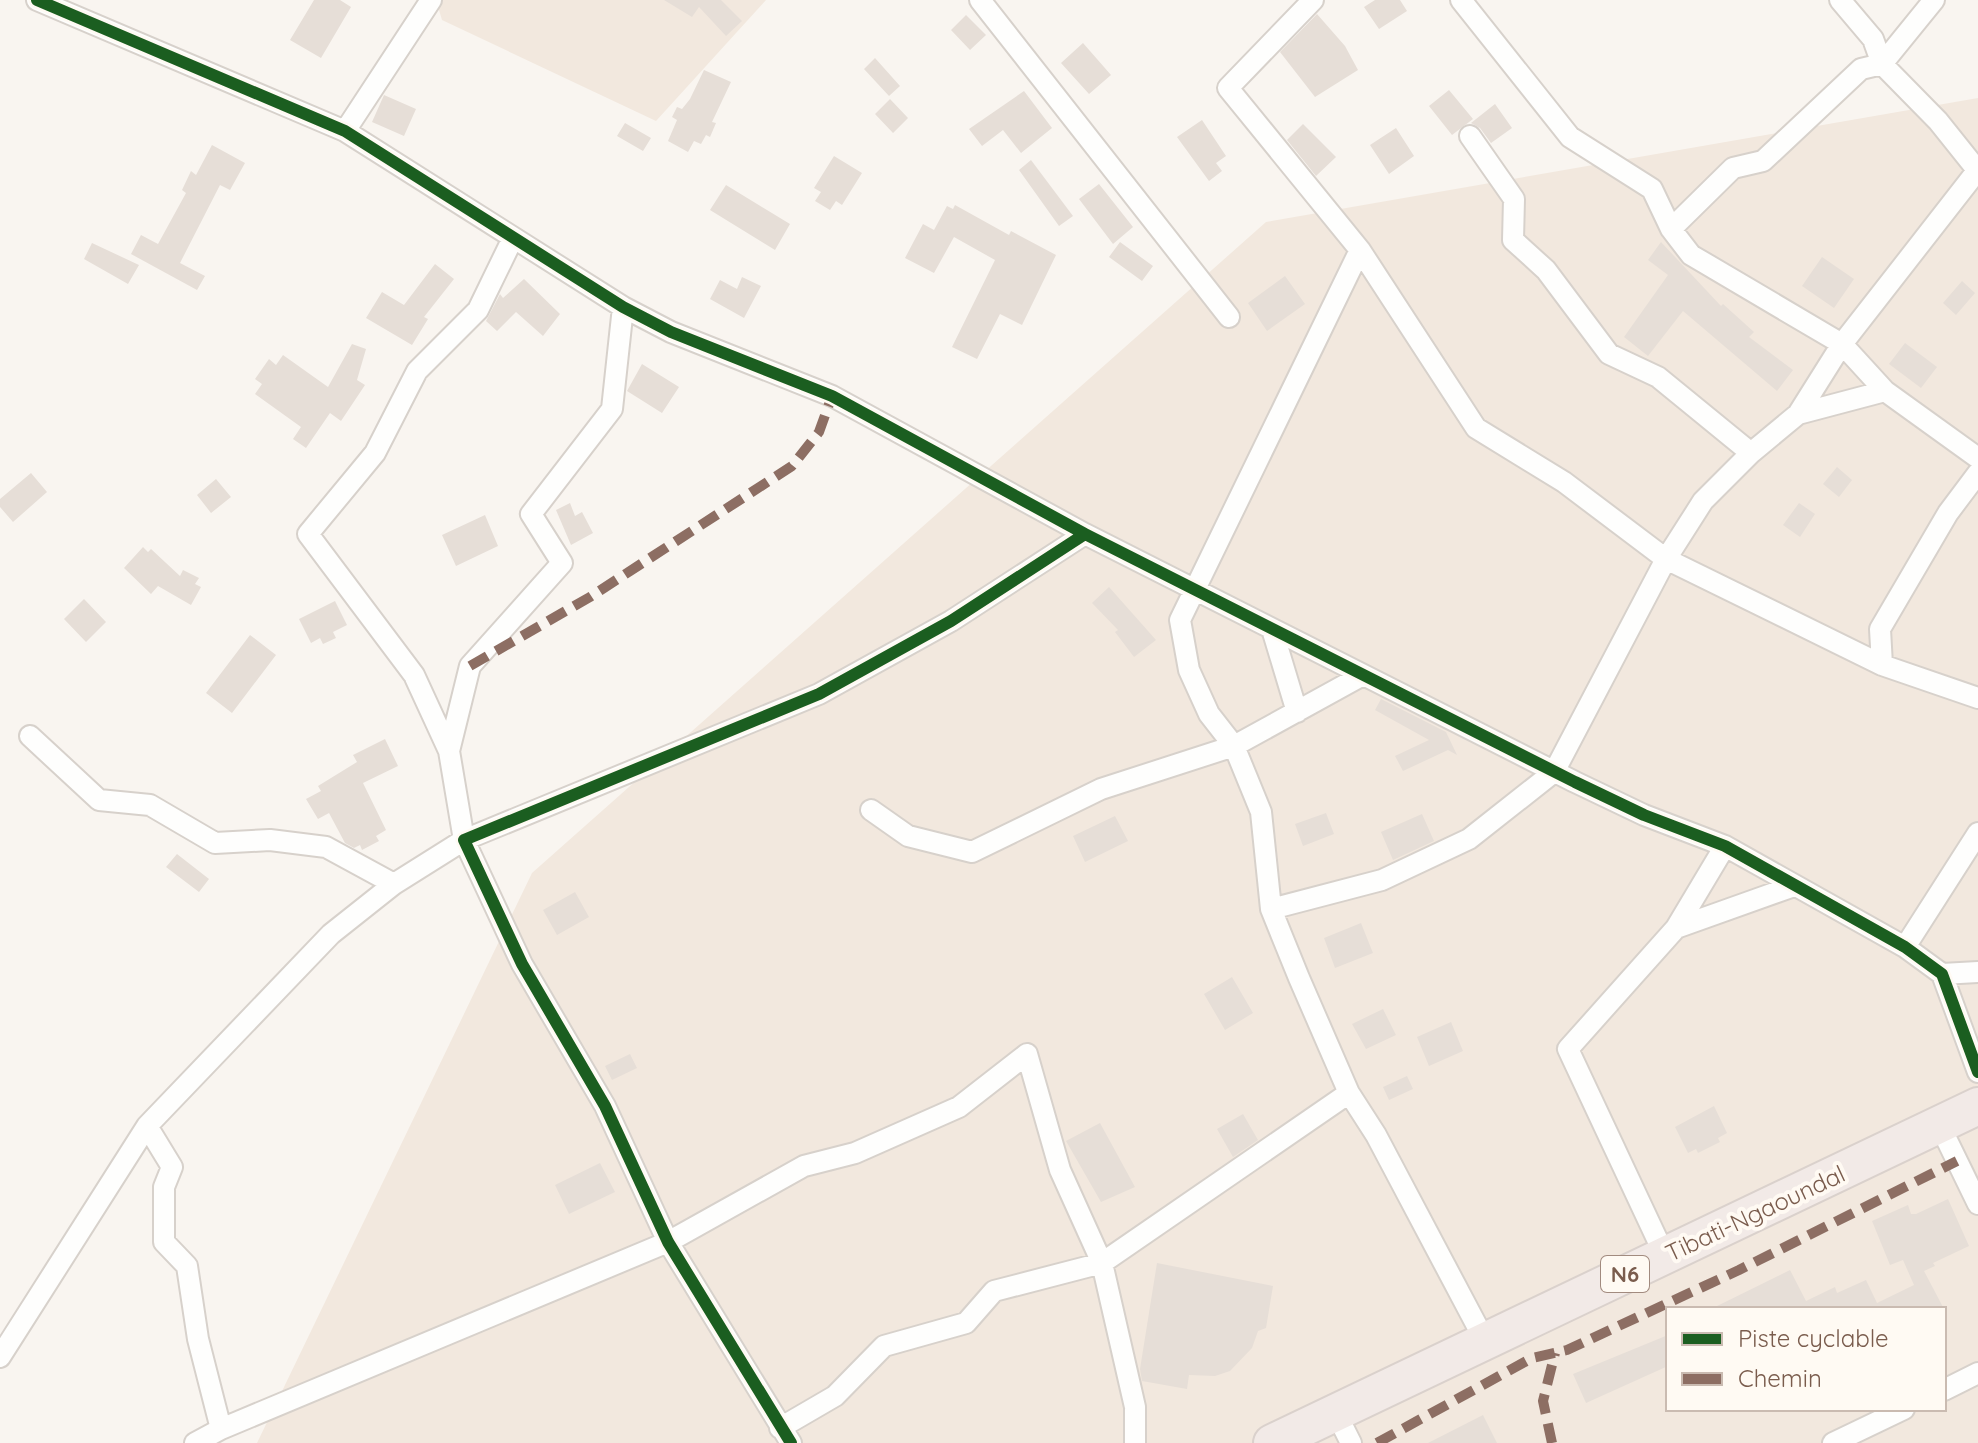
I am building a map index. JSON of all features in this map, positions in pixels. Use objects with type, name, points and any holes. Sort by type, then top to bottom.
[{"type":"highway","name":"Tibati-Ngaoundal","points":[[1272,1443],[1344,1428],[1485,1341],[1978,1106]]},
{"type":"street","points":[[37,0],[345,131],[623,307],[671,332],[832,396],[1085,534],[1554,772],[1644,815],[1725,846],[1905,947],[1942,974],[1978,1072]]},
{"type":"street","points":[[345,131],[431,0]]},
{"type":"street","points":[[980,0],[1229,317]]},
{"type":"street","points":[[1313,0],[1228,88],[1360,250],[1476,428],[1564,482],[1666,559],[1882,665],[1978,698]]},
{"type":"street","points":[[1461,0],[1570,137],[1652,189],[1671,229],[1691,255],[1842,344],[1885,391],[1978,458]]},
{"type":"street","points":[[1271,909],[1382,880],[1469,839],[1554,772],[1666,559],[1703,501],[1751,453],[1798,414],[1842,344],[1978,171],[1938,121],[1882,64],[1873,39],[1840,0]]},
{"type":"street","points":[[1671,229],[1733,168],[1763,161],[1861,69],[1882,64],[1934,0]]},
{"type":"street","points":[[1470,136],[1514,199],[1513,240],[1546,270],[1609,354],[1658,377],[1751,453]]},
{"type":"street","points":[[513,238],[478,310],[417,371],[375,453],[308,534],[414,675],[449,751],[464,840],[522,964],[605,1106],[668,1242],[786,1436],[835,1396],[884,1346],[966,1323],[994,1291],[1102,1263],[1349,1093]]},
{"type":"street","points":[[1360,250],[1180,620],[1189,670],[1209,714],[1234,746],[1261,812],[1271,909],[1349,1093],[1376,1135],[1485,1341]]},
{"type":"street","points":[[449,751],[470,666],[562,563],[531,514],[612,409],[623,307]]},
{"type":"street","points":[[1798,414],[1885,391]]},
{"type":"street","points":[[1882,665],[1880,629],[1948,513],[1978,473]]},
{"type":"street","points":[[0,1357],[147,1126],[331,934],[394,884],[464,840],[819,694],[951,621],[1085,534]]},
{"type":"street","points":[[1272,629],[1297,712]]},
{"type":"street","points":[[871,810],[908,836],[972,852],[1101,789],[1234,746],[1363,675]]},
{"type":"street","points":[[30,736],[99,800],[150,805],[215,843],[270,840],[326,847],[394,884]]},
{"type":"street","points":[[1905,947],[1978,833]]},
{"type":"street","points":[[1665,1256],[1568,1049],[1676,928],[1725,846]]},
{"type":"street","points":[[1676,928],[1794,886]]},
{"type":"street","points":[[1942,974],[1978,972]]},
{"type":"street","points":[[195,1443],[221,1429],[668,1242],[804,1166],[855,1153],[959,1107],[1027,1054],[1060,1170],[1102,1263],[1135,1407],[1135,1443]]},
{"type":"street","points":[[147,1126],[172,1167],[164,1187],[164,1242],[187,1266],[198,1339],[221,1429]]},
{"type":"street","points":[[1940,1126],[1978,1204]]},
{"type":"street","points":[[1946,1389],[1978,1373]]},
{"type":"street","points":[[1833,1443],[1900,1411]]},
{"type":"shaded area","points":[[436,0],[766,0],[656,121],[442,20]]},
{"type":"shaded area","points":[[1978,98],[1978,1443],[257,1443],[532,873],[1266,222]]},
{"type":"building","points":[[314,0],[340,0],[351,7],[321,58],[290,40]]},
{"type":"building","points":[[664,0],[721,0],[742,21],[726,36],[699,7],[692,17]]},
{"type":"building","points":[[1375,0],[1400,0],[1407,11],[1379,29],[1364,7]]},
{"type":"building","points":[[1317,14],[1345,46],[1358,70],[1315,97],[1280,52]]},
{"type":"building","points":[[966,15],[986,35],[970,50],[951,30]]},
{"type":"building","points":[[1083,43],[1111,75],[1089,94],[1061,63]]},
{"type":"building","points":[[875,58],[900,86],[889,96],[864,69]]},
{"type":"building","points":[[704,70],[731,82],[712,122],[716,123],[710,137],[706,135],[701,144],[694,141],[688,152],[668,141],[677,120],[672,117],[677,107],[682,109],[690,99]]},
{"type":"building","points":[[1449,90],[1473,119],[1452,135],[1429,106]]},
{"type":"building","points":[[1024,91],[1052,128],[1021,153],[1003,130],[982,146],[969,129]]},
{"type":"building","points":[[384,95],[416,109],[404,136],[372,122]]},
{"type":"building","points":[[890,99],[908,118],[893,133],[875,114]]},
{"type":"building","points":[[1495,104],[1512,128],[1491,143],[1480,128],[1471,123]]},
{"type":"building","points":[[1202,120],[1226,156],[1216,163],[1222,171],[1209,181],[1177,137]]},
{"type":"building","points":[[625,123],[651,138],[643,151],[617,136]]},
{"type":"building","points":[[1303,124],[1336,157],[1316,176],[1287,140]]},
{"type":"building","points":[[1396,128],[1414,156],[1389,174],[1370,145]]},
{"type":"building","points":[[212,145],[245,163],[230,190],[220,185],[180,263],[205,276],[197,290],[131,254],[141,235],[158,244],[186,193],[182,190],[191,171],[196,175]]},
{"type":"building","points":[[834,156],[862,173],[842,205],[836,201],[830,210],[815,201],[821,192],[814,188]]},
{"type":"building","points":[[1031,160],[1073,216],[1059,226],[1019,170]]},
{"type":"building","points":[[1099,184],[1133,227],[1113,244],[1079,199]]},
{"type":"building","points":[[726,185],[790,224],[775,250],[710,210]]},
{"type":"building","points":[[955,205],[1009,235],[1011,231],[1056,255],[1022,325],[1000,314],[977,359],[952,347],[995,260],[954,237],[934,273],[905,258],[923,224],[934,230],[947,206],[953,209]]},
{"type":"building","points":[[1120,242],[1153,266],[1142,281],[1109,257]]},
{"type":"building","points":[[1661,242],[1721,306],[1723,304],[1754,332],[1749,337],[1793,370],[1777,391],[1683,311],[1648,356],[1624,337],[1668,275],[1648,260]]},
{"type":"building","points":[[92,243],[139,265],[128,284],[84,259]]},
{"type":"building","points":[[1822,257],[1854,279],[1834,308],[1802,286]]},
{"type":"building","points":[[435,264],[454,279],[424,317],[428,319],[412,345],[366,318],[382,292],[404,305]]},
{"type":"building","points":[[1285,276],[1305,304],[1267,331],[1248,303]]},
{"type":"building","points":[[742,277],[761,286],[744,318],[710,299],[720,280],[737,289]]},
{"type":"building","points":[[524,279],[560,314],[543,336],[516,312],[497,331],[486,321],[500,294],[503,298]]},
{"type":"building","points":[[1962,281],[1975,293],[1956,315],[1943,303]]},
{"type":"building","points":[[1905,343],[1937,367],[1921,388],[1889,364]]},
{"type":"building","points":[[352,344],[366,349],[357,380],[365,385],[341,421],[330,413],[306,448],[293,439],[301,427],[255,394],[262,384],[255,379],[269,359],[276,365],[283,355],[328,387]]},
{"type":"building","points":[[642,364],[679,387],[662,413],[627,391]]},
{"type":"building","points":[[1837,467],[1852,480],[1839,497],[1823,484]]},
{"type":"building","points":[[31,473],[47,492],[13,522],[0,507],[0,499]]},
{"type":"building","points":[[216,479],[231,497],[211,513],[197,495]]},
{"type":"building","points":[[570,503],[575,516],[582,512],[593,533],[571,545],[556,510]]},
{"type":"building","points":[[1799,503],[1815,514],[1800,537],[1783,525]]},
{"type":"building","points":[[485,515],[498,546],[456,566],[442,535]]},
{"type":"building","points":[[143,547],[148,552],[151,549],[180,576],[183,570],[199,578],[195,584],[201,587],[191,605],[158,586],[151,594],[124,568]]},
{"type":"building","points":[[1109,587],[1156,640],[1134,657],[1115,632],[1118,630],[1092,603]]},
{"type":"building","points":[[84,599],[106,622],[86,642],[64,619]]},
{"type":"building","points":[[335,601],[347,625],[333,632],[336,638],[323,644],[320,638],[311,643],[299,619]]},
{"type":"building","points":[[250,635],[276,655],[232,713],[206,693]]},
{"type":"building","points":[[1381,699],[1446,732],[1457,755],[1448,750],[1403,771],[1395,756],[1429,740],[1375,710]]},
{"type":"building","points":[[385,739],[398,766],[363,783],[386,830],[376,836],[379,841],[362,850],[360,845],[354,848],[345,843],[329,813],[318,819],[306,799],[321,791],[318,786],[357,762],[353,755]]},
{"type":"building","points":[[1326,813],[1334,834],[1303,846],[1295,824]]},
{"type":"building","points":[[1422,814],[1434,841],[1393,860],[1381,832]]},
{"type":"building","points":[[1115,816],[1128,841],[1085,862],[1073,836]]},
{"type":"building","points":[[177,854],[209,879],[199,892],[166,867]]},
{"type":"building","points":[[575,892],[589,917],[557,935],[543,910]]},
{"type":"building","points":[[1361,923],[1373,953],[1335,968],[1324,938]]},
{"type":"building","points":[[1232,977],[1253,1013],[1225,1030],[1204,994]]},
{"type":"building","points":[[1383,1009],[1396,1035],[1366,1049],[1352,1024]]},
{"type":"building","points":[[1451,1022],[1463,1051],[1429,1066],[1417,1037]]},
{"type":"building","points":[[630,1054],[637,1068],[612,1080],[605,1066]]},
{"type":"building","points":[[1407,1076],[1413,1089],[1389,1100],[1383,1087]]},
{"type":"building","points":[[1714,1106],[1727,1133],[1718,1138],[1720,1142],[1698,1153],[1696,1149],[1688,1153],[1675,1127]]},
{"type":"building","points":[[1243,1114],[1258,1140],[1233,1157],[1217,1129]]},
{"type":"building","points":[[1100,1123],[1135,1187],[1101,1202],[1066,1141]]},
{"type":"building","points":[[600,1163],[615,1192],[569,1214],[555,1185]]},
{"type":"building","points":[[1948,1199],[1969,1246],[1933,1263],[1935,1266],[1924,1271],[1943,1307],[1715,1307],[1790,1270],[1806,1301],[1835,1287],[1837,1293],[1866,1280],[1877,1303],[1914,1285],[1903,1260],[1890,1265],[1872,1221],[1908,1205],[1911,1214]]},
{"type":"building","points":[[1157,1263],[1273,1286],[1266,1328],[1258,1331],[1252,1348],[1230,1371],[1215,1376],[1189,1375],[1187,1389],[1142,1381],[1140,1369]]},
{"type":"building","points":[[1666,1336],[1666,1367],[1586,1403],[1573,1374]]},
{"type":"building","points":[[1483,1415],[1497,1443],[1428,1443]]},
{"type":"marked path","points":[[470,666],[590,597],[792,466],[819,432],[832,396]]},
{"type":"marked path","points":[[1377,1443],[1532,1358],[1567,1350],[1739,1270],[1957,1161]]},
{"type":"marked path","points":[[1552,1443],[1543,1401],[1555,1353]]},
{"type":"cycle path","points":[[37,0],[345,131],[623,307],[671,332],[832,396],[1085,534],[1575,782],[1644,815],[1725,846],[1905,947],[1942,974],[1978,1072]]},
{"type":"cycle path","points":[[791,1443],[668,1242],[605,1106],[522,964],[464,840],[819,694],[951,621],[1085,534]]}]
